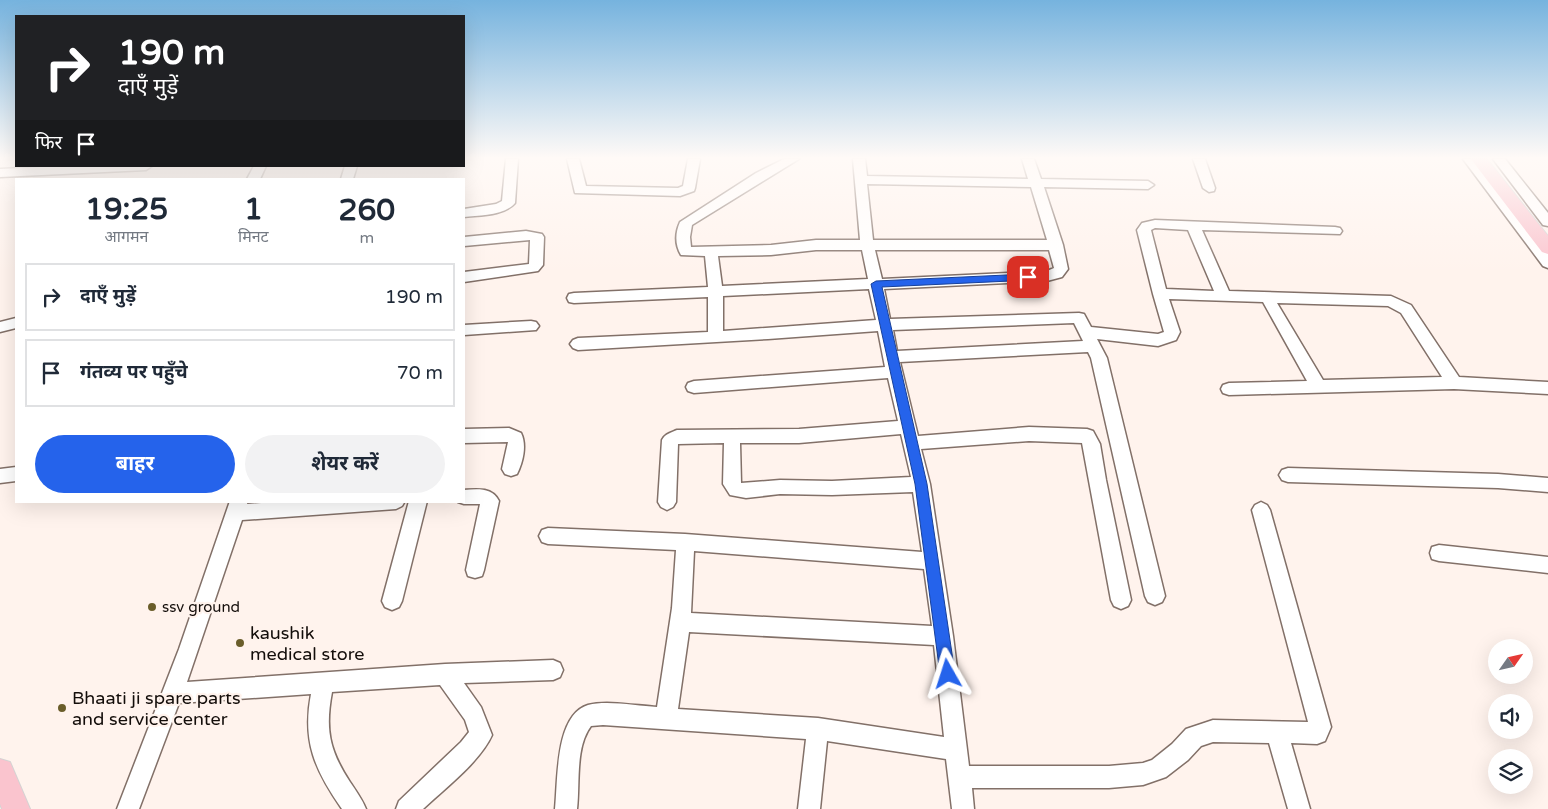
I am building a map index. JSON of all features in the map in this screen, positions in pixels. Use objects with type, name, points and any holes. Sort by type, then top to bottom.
[{"type":"main road","points":[[1508,197],[1548,248]]},
{"type":"main road","points":[[0,772],[16,809]]},
{"type":"street","points":[[465,213],[500,208],[508,203],[509,197]]},
{"type":"street","points":[[727,197],[687,222],[684,226],[684,249],[690,253],[771,250],[816,245],[1056,245]]},
{"type":"street","points":[[862,197],[865,233],[921,484],[943,636],[964,809]]},
{"type":"street","points":[[574,298],[1057,274],[1061,269],[1056,245],[1040,197]]},
{"type":"street","points":[[1498,197],[1548,263]]},
{"type":"street","points":[[1528,197],[1548,222]]},
{"type":"street","points":[[694,387],[1090,339],[1158,340],[1171,336],[1172,332],[1160,294],[1144,230],[1147,226],[1155,224],[1335,230]]},
{"type":"street","points":[[1193,225],[1224,296]]},
{"type":"street","points":[[465,241],[526,235],[537,237],[536,265],[533,268],[465,277]]},
{"type":"street","points":[[711,252],[715,292],[716,336]]},
{"type":"street","points":[[1160,294],[1268,299],[1391,301],[1400,304],[1406,309],[1454,383]]},
{"type":"street","points":[[1268,299],[1319,387]]},
{"type":"street","points":[[578,344],[885,325],[1077,317],[1081,319],[1104,376],[1156,596]]},
{"type":"street","points":[[0,327],[15,324]]},
{"type":"street","points":[[465,330],[532,326]]},
{"type":"street","points":[[1229,390],[1454,383],[1548,388]]},
{"type":"street","points":[[667,502],[670,440],[687,436],[732,438],[1029,434],[1085,436],[1090,438],[1092,444],[1097,480],[1121,600]]},
{"type":"street","points":[[465,436],[509,435],[515,438],[517,443],[511,469]]},
{"type":"street","points":[[732,438],[732,484],[734,488],[740,491],[780,487],[832,488],[921,484]]},
{"type":"street","points":[[1092,444],[1106,439],[1118,439]]},
{"type":"street","points":[[0,476],[15,474]]},
{"type":"street","points":[[1288,475],[1498,481],[1548,485]]},
{"type":"street","points":[[465,497],[484,496],[490,500],[476,570]]},
{"type":"street","points":[[128,809],[173,692],[237,507],[343,503]]},
{"type":"street","points":[[392,601],[417,503]]},
{"type":"street","points":[[960,776],[1108,777],[1143,774],[1158,769],[1180,752],[1194,737],[1214,731],[1317,733],[1320,727],[1261,510]]},
{"type":"street","points":[[548,536],[686,542],[932,561]]},
{"type":"street","points":[[666,719],[680,622],[686,564],[686,542]]},
{"type":"street","points":[[1439,553],[1548,565]]},
{"type":"street","points":[[680,622],[943,636]]},
{"type":"street","points":[[173,692],[445,674],[552,670]]},
{"type":"street","points":[[407,809],[469,750],[481,735],[474,714],[445,674]]},
{"type":"street","points":[[323,682],[317,722],[322,749],[339,786],[354,809]]},
{"type":"street","points":[[566,809],[575,731],[584,718],[603,714],[818,729],[956,750]]},
{"type":"street","points":[[809,809],[818,729]]},
{"type":"street","points":[[1277,733],[1299,809]]},
{"type":"place","name":"ssv ground","points":[[152,607]]},
{"type":"place","name":"kaushik medical store","points":[[240,643]]},
{"type":"place","name":"Bhaati ji spare parts and service center","points":[[62,708]]},
{"type":"route","points":[[948,674],[921,484],[894,372],[876,284],[1028,277]]}]
